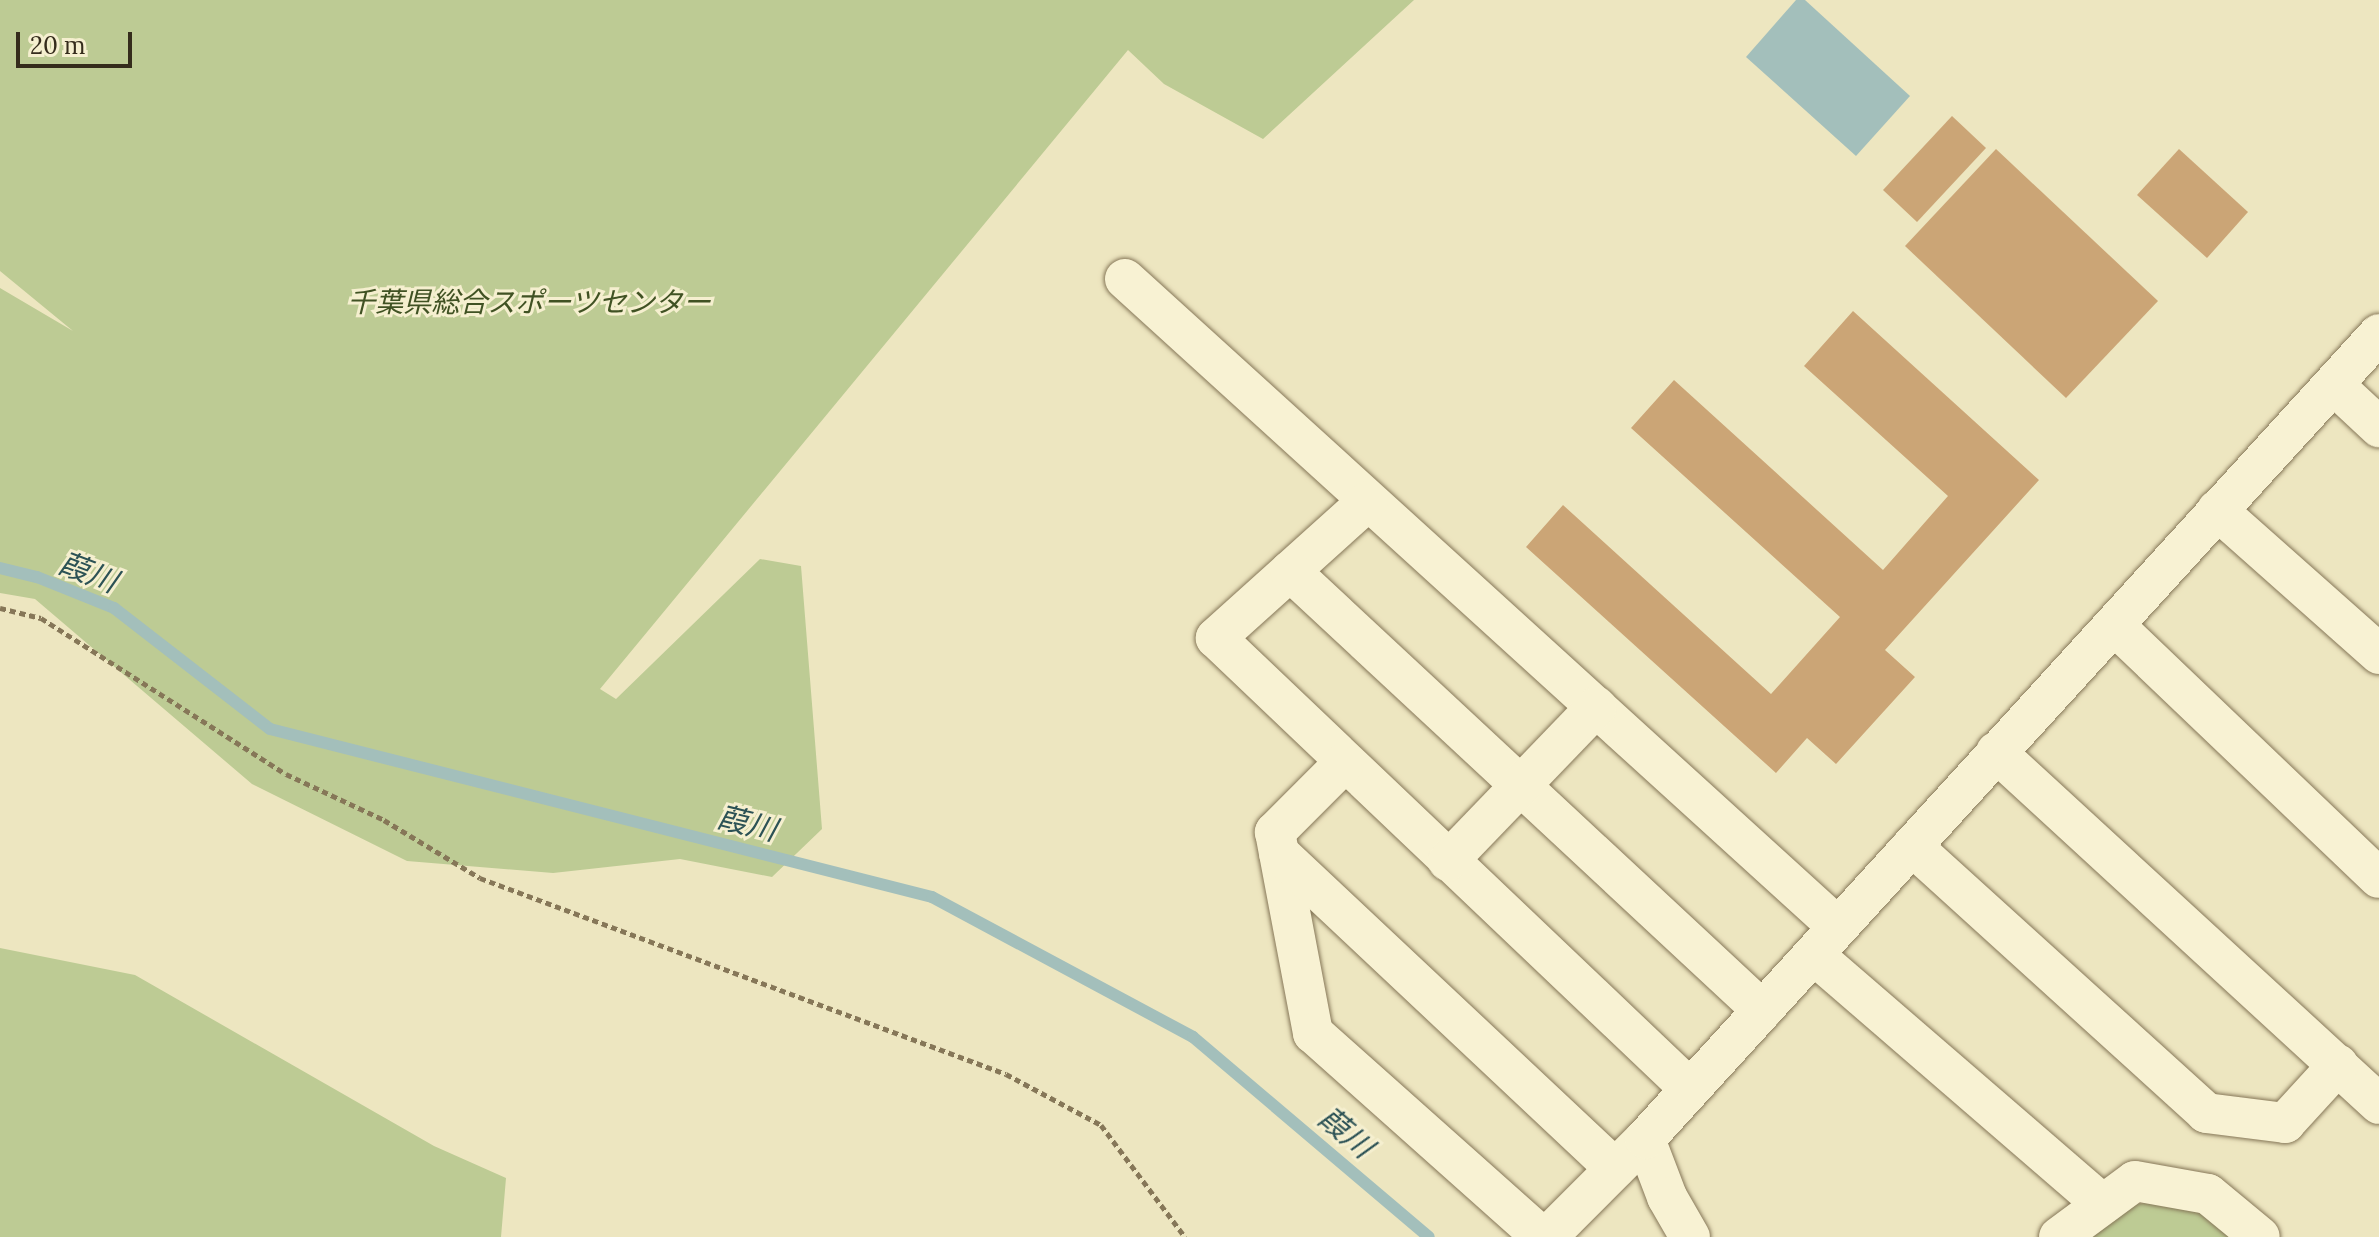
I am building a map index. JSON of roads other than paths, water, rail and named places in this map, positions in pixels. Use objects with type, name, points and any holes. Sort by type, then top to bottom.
[{"type":"street","points":[[1125,279],[1596,707],[1826,941],[2102,1204]]},
{"type":"street","points":[[1344,763],[1275,832],[1313,1033],[1544,1237],[1645,1139],[2379,334]]},
{"type":"street","points":[[2334,385],[2379,427]]},
{"type":"street","points":[[1368,501],[1216,638],[1690,1089]]},
{"type":"street","points":[[2217,510],[2379,654]]},
{"type":"street","points":[[1290,571],[1762,1010]]},
{"type":"street","points":[[2114,625],[2379,878]]},
{"type":"street","points":[[1448,861],[1596,707]]},
{"type":"street","points":[[1996,752],[2379,1104]]},
{"type":"street","points":[[1912,846],[2206,1113],[2285,1123],[2338,1065]]},
{"type":"street","points":[[1279,853],[1615,1168]]},
{"type":"street","points":[[1645,1139],[1667,1197],[1690,1237]]},
{"type":"street","points":[[2059,1237],[2135,1181],[2208,1194],[2260,1237]]},
{"type":"water","points":[[1796,0],[1805,0],[1910,96],[1856,156],[1746,57]]},
{"type":"waterway","name":"葭川","points":[[0,568],[37,577],[114,608],[270,729],[932,897],[1193,1037],[1429,1237]]},
{"type":"park label","name":"千葉県総合スポーツセンター","points":[[529,302]]}]
